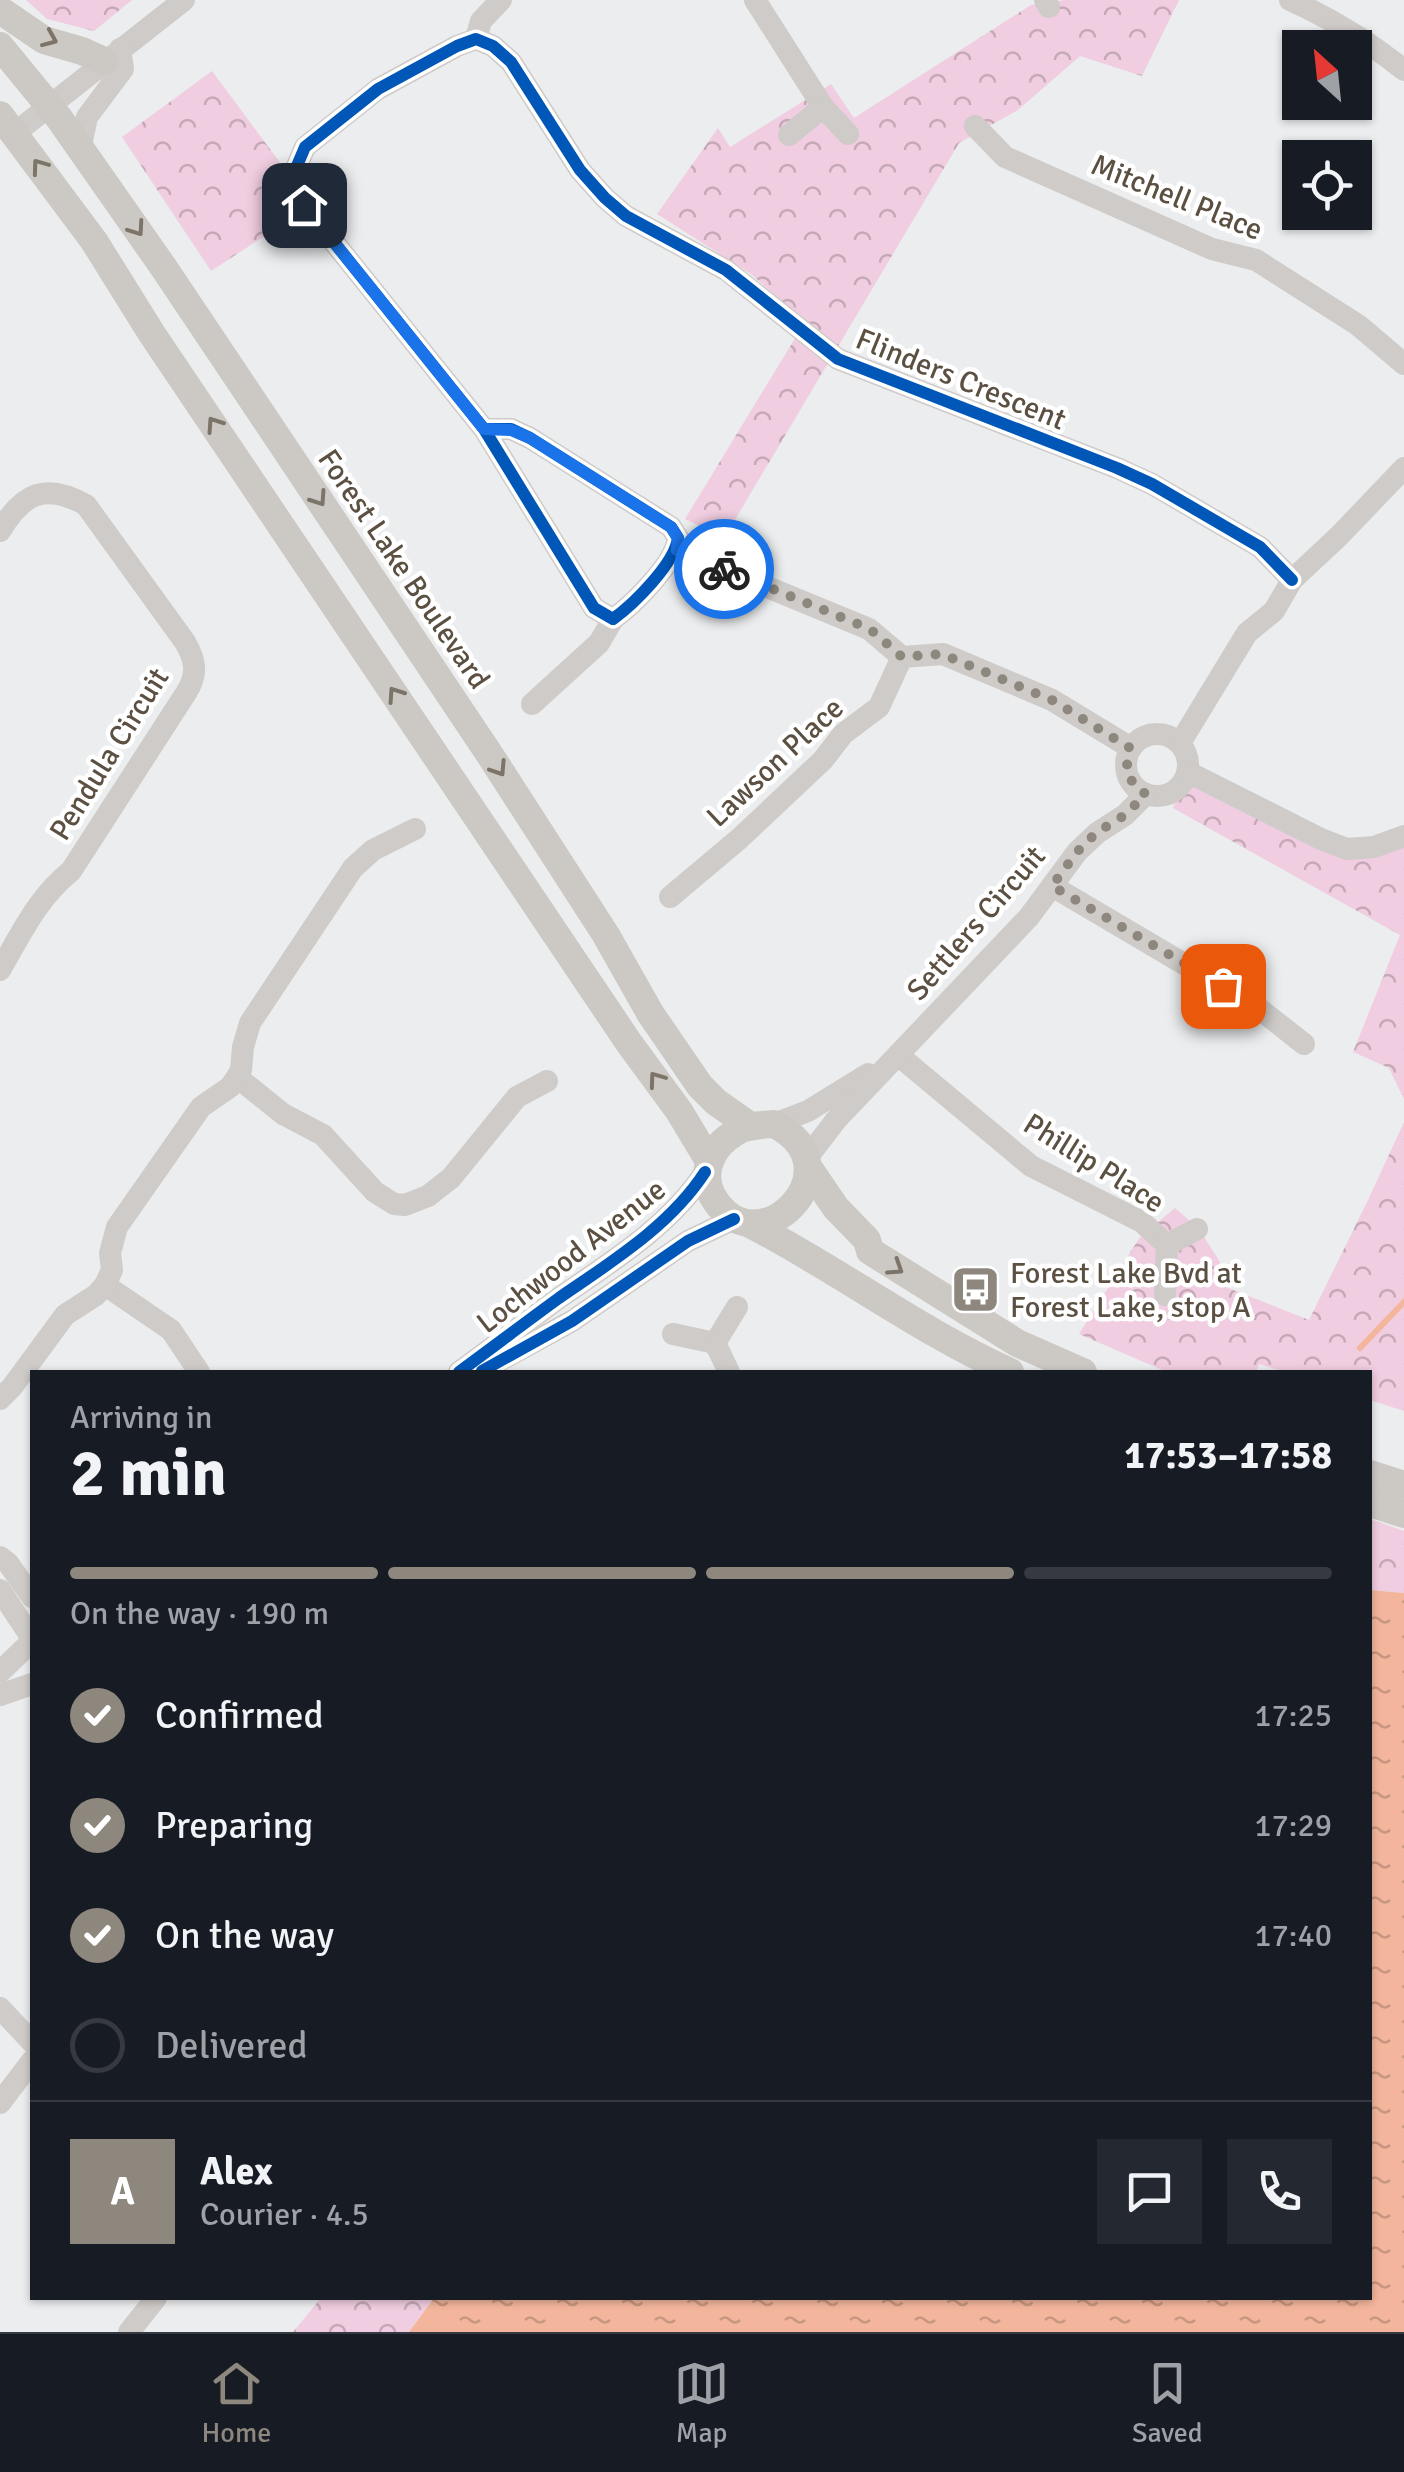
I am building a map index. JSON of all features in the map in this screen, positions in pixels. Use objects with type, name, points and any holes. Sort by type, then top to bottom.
[{"type":"main road","points":[[0,10],[44,40],[112,55]]},
{"type":"main road","name":"Forest Lake Boulevard","points":[[0,46],[48,105],[164,268],[479,739],[700,1086],[716,1102],[762,1125]]},
{"type":"main road","points":[[7,124],[94,240],[152,334],[629,1043],[680,1112],[707,1166],[715,1200],[742,1222],[842,1275],[917,1325],[1006,1370]]},
{"type":"main road","points":[[707,1166],[736,1132],[762,1125],[787,1130],[836,1208],[867,1240],[870,1251],[1017,1344],[1078,1370]]},
{"type":"main road","points":[[742,1222],[765,1222],[792,1206],[801,1195],[808,1164]]},
{"type":"main road","points":[[1372,1475],[1404,1485]]},
{"type":"main road","points":[[1372,1504],[1404,1514]]},
{"type":"street","points":[[7,124],[48,105],[184,0]]},
{"type":"street","points":[[501,0],[481,21],[476,40],[457,46],[378,89],[306,147],[292,180],[304,205],[484,429],[594,608],[613,619]]},
{"type":"street","points":[[755,0],[823,106],[848,134]]},
{"type":"street","points":[[1290,0],[1370,42],[1404,70]]},
{"type":"street","name":"Flinders Crescent","points":[[476,40],[493,46],[511,62],[580,170],[605,198],[626,216],[726,270],[838,358],[1152,484],[1260,547],[1292,580]]},
{"type":"street","points":[[80,150],[87,117],[123,69],[112,55]]},
{"type":"street","points":[[790,135],[823,106]]},
{"type":"street","name":"Mitchell Place","points":[[975,126],[1005,157],[1212,249],[1256,260],[1358,325],[1404,364]]},
{"type":"street","points":[[484,429],[511,430],[530,438],[671,527],[678,538],[677,550],[630,606],[613,619],[599,643],[532,704]]},
{"type":"street","points":[[1180,743],[1246,633],[1274,611],[1292,580],[1404,468]]},
{"type":"street","name":"Pendula Circuit","points":[[0,530],[20,503],[40,492],[54,493],[86,506],[184,642],[195,664],[194,681],[71,871],[37,906],[0,970]]},
{"type":"street","points":[[677,550],[870,629],[902,657],[942,654],[1052,700],[1130,748]]},
{"type":"street","name":"Lawson Place","points":[[670,897],[823,760],[843,734],[879,707],[902,657]]},
{"type":"street","points":[[1156,733],[1173,737],[1188,757],[1188,772],[1180,786],[1172,793],[1154,796],[1136,788],[1126,771],[1130,748],[1156,733]]},
{"type":"street","points":[[1188,772],[1348,849],[1374,848],[1404,836]]},
{"type":"street","name":"Settlers Circuit","points":[[808,1164],[836,1120],[1029,918],[1077,852],[1146,794]]},
{"type":"street","points":[[0,1398],[65,1316],[105,1285],[112,1270],[110,1253],[118,1228],[201,1107],[237,1078],[250,1022],[344,881],[373,850],[415,829]]},
{"type":"street","points":[[1052,886],[1257,1007],[1304,1044]]},
{"type":"street","name":"Settlers Circuit","points":[[762,1125],[808,1111],[898,1055]]},
{"type":"street","name":"Phillip Place","points":[[898,1055],[1031,1166],[1142,1222],[1167,1245],[1165,1295]]},
{"type":"street","points":[[237,1078],[283,1114],[323,1135],[375,1192],[394,1204],[405,1205],[428,1196],[452,1178],[517,1097],[547,1081]]},
{"type":"street","name":"Lochwood Avenue","points":[[463,1370],[676,1210],[691,1194],[707,1166]]},
{"type":"street","name":"Lochwood Avenue","points":[[483,1370],[572,1321],[688,1240],[742,1222]]},
{"type":"street","name":"Phillip Place","points":[[1167,1245],[1197,1228]]},
{"type":"street","points":[[105,1285],[170,1330],[197,1370]]},
{"type":"street","points":[[715,1343],[737,1307]]},
{"type":"street","points":[[673,1334],[715,1343]]},
{"type":"street","points":[[715,1343],[728,1370]]},
{"type":"street","points":[[0,1557],[30,1594]]},
{"type":"street","points":[[0,1590],[30,1638],[27,1656],[30,1663]]},
{"type":"street","points":[[0,1672],[30,1638]]},
{"type":"street","points":[[0,1695],[30,1685]]},
{"type":"street","points":[[0,2008],[30,2040]]},
{"type":"street","points":[[0,2102],[30,2064]]},
{"type":"street","points":[[129,2332],[154,2300]]},
{"type":"green space","points":[[26,0],[132,0],[94,31],[47,19]]},
{"type":"green space","points":[[1064,0],[1179,0],[1142,76],[1080,56],[1018,110],[959,143],[724,538],[685,519],[805,322],[751,274],[657,214],[718,128],[730,147],[831,84],[854,118],[1031,5]]},
{"type":"green space","points":[[212,71],[287,172],[298,214],[211,271],[122,137]]},
{"type":"green space","points":[[1188,772],[1321,839],[1404,836],[1404,1099],[1389,1068],[1353,1052],[1400,935],[1173,808]]},
{"type":"green space","points":[[1404,1122],[1404,1411],[1372,1401],[1372,1370],[1278,1370],[1259,1364],[1257,1370],[1162,1370],[1079,1334],[1140,1237],[1175,1208],[1199,1229],[1220,1262],[1213,1282],[1309,1320]]},
{"type":"green space","points":[[1372,1520],[1404,1531],[1404,1593],[1372,1590]]},
{"type":"green space","points":[[319,2300],[433,2300],[409,2332],[293,2332]]},
{"type":"water","points":[[1372,1590],[1404,1593],[1404,2332],[409,2332],[433,2300],[1372,2300]]},
{"type":"waterway","points":[[1360,1348],[1404,1302]]},
{"type":"cycle path","points":[[484,429],[511,429],[530,438],[671,527],[678,538],[670,559],[642,593],[613,619],[594,608],[484,429],[304,205],[291,180],[305,147],[378,89],[476,39],[493,46],[511,62],[580,170],[605,198],[626,216],[726,270],[838,359],[1152,484],[1260,547],[1292,580]]},
{"type":"cycle path","points":[[462,1370],[638,1242],[675,1209],[705,1172]]},
{"type":"cycle path","points":[[484,1370],[572,1321],[688,1241],[734,1219]]},
{"type":"way so far","points":[[724,569],[870,629],[902,657],[942,654],[1052,700],[1130,748],[1126,771],[1136,788],[1146,794],[1125,815],[1096,833],[1052,886],[1223,986]]},
{"type":"place","name":"Forest Lake Bvd at Forest Lake, stop A","points":[[975,1290]]},
{"type":"route","points":[[304,205],[484,429],[511,430],[530,438],[671,527],[678,538],[677,550],[724,569]]}]
